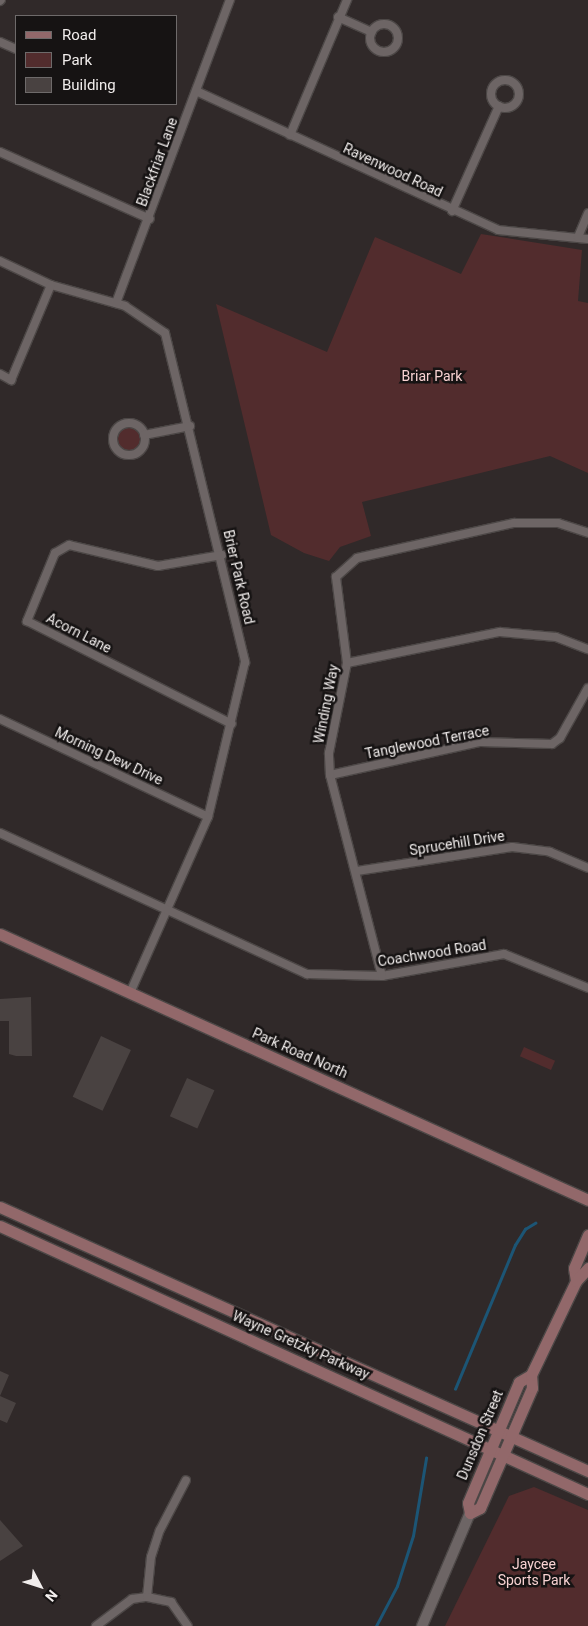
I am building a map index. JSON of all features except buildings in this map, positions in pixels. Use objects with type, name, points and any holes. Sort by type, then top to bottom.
[{"type":"main road","name":"Park Road North","points":[[0,934],[588,1200]]},
{"type":"main road","name":"Wayne Gretzky Parkway","points":[[0,1207],[497,1432],[588,1471]]},
{"type":"main road","name":"Wayne Gretzky Parkway","points":[[0,1226],[588,1494]]},
{"type":"main road","name":"Dunsdon Street","points":[[576,1281],[574,1268],[588,1235]]},
{"type":"main road","name":"Dunsdon Street","points":[[531,1375],[519,1382],[468,1503],[470,1513],[480,1508],[532,1388],[531,1375],[576,1281],[588,1268]]},
{"type":"street","name":"Blackfriar Lane","points":[[116,303],[150,219],[230,0]]},
{"type":"street","points":[[290,135],[338,17],[347,0]]},
{"type":"street","points":[[338,17],[372,32]]},
{"type":"street","points":[[0,42],[15,49]]},
{"type":"street","name":"Ravenwood Road","points":[[196,91],[452,211],[498,230],[588,239]]},
{"type":"street","points":[[452,211],[499,106]]},
{"type":"street","points":[[0,152],[150,219]]},
{"type":"street","points":[[578,237],[588,213]]},
{"type":"street","name":"Brier Park Road","points":[[0,262],[51,285],[116,303],[165,334],[222,555],[245,662],[232,724],[208,817],[130,993]]},
{"type":"street","points":[[0,374],[11,380],[51,285]]},
{"type":"street","points":[[124,424],[139,426],[144,435],[140,450],[131,455],[120,452],[114,444],[116,430],[124,424]]},
{"type":"street","points":[[144,435],[190,426]]},
{"type":"street","name":"Winding Way","points":[[382,976],[330,775],[329,753],[347,663],[335,583],[340,571],[351,561],[514,523],[549,522],[588,533]]},
{"type":"street","name":"Acorn Lane","points":[[222,555],[158,566],[69,545],[56,554],[27,621],[232,724]]},
{"type":"street","points":[[347,663],[500,632],[556,637],[588,649]]},
{"type":"street","name":"Tanglewood Terrace","points":[[330,775],[480,742],[552,744],[560,738],[588,688]]},
{"type":"street","name":"Morning Dew Drive","points":[[0,719],[208,817]]},
{"type":"street","points":[[0,833],[167,911]]},
{"type":"street","name":"Sprucehill Drive","points":[[356,871],[512,847],[550,852],[588,868]]},
{"type":"street","name":"Coachwood Road","points":[[167,911],[307,974],[382,976],[504,954],[588,988]]},
{"type":"street","points":[[147,1597],[151,1557],[160,1530],[186,1480]]},
{"type":"street","name":"Dunsdon Street","points":[[422,1626],[470,1513]]},
{"type":"street","points":[[96,1626],[132,1599],[147,1597],[171,1602],[188,1626]]},
{"type":"green space","name":"Briar Park","points":[[481,234],[582,250],[578,301],[588,303],[588,473],[550,456],[362,502],[371,536],[340,547],[329,561],[304,553],[271,535],[216,304],[327,352],[375,237],[461,274]]},
{"type":"green space","points":[[129,427],[138,430],[141,439],[138,448],[129,451],[120,448],[117,439],[120,430]]},
{"type":"green space","points":[[524,1047],[555,1061],[551,1070],[520,1056]]},
{"type":"green space","name":"Jaycee Sports Park","points":[[534,1487],[588,1510],[588,1626],[445,1626],[509,1496]]},
{"type":"waterway","points":[[455,1389],[515,1245],[525,1229],[535,1223]]},
{"type":"waterway","points":[[376,1626],[397,1586],[413,1536],[426,1458]]}]
